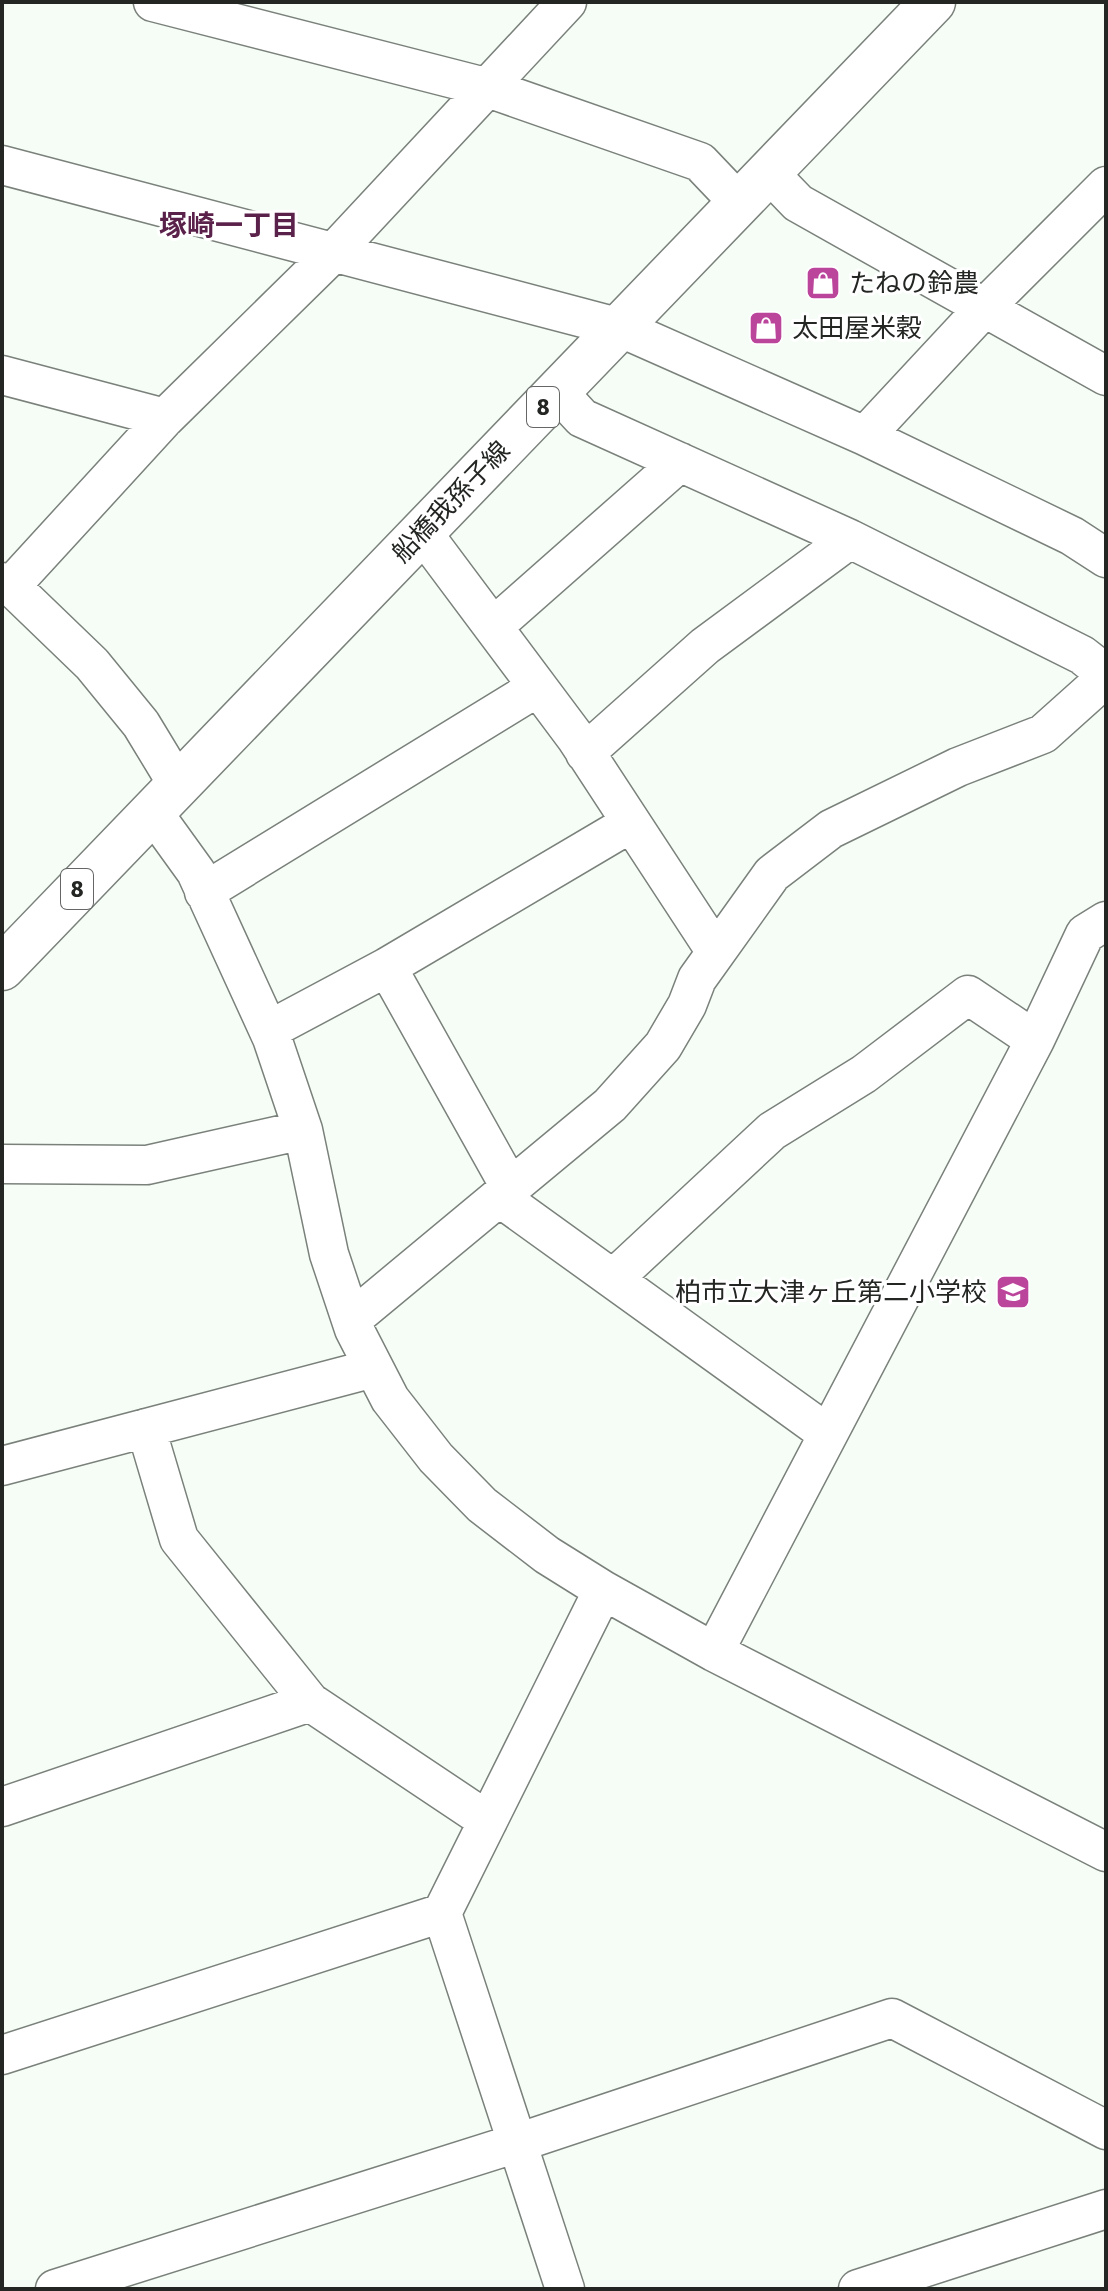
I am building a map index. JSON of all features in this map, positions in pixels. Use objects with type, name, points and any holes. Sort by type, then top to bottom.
[{"type":"main road","name":"船橋我孫子線","points":[[2,968],[933,2]]},
{"type":"street","points":[[153,2],[485,87],[700,162],[740,204]]},
{"type":"street","points":[[567,2],[333,253],[165,418],[7,584],[92,664],[141,724],[165,798],[204,892],[269,1030],[303,1130],[329,1254],[351,1320],[390,1399],[436,1458],[482,1505],[547,1555],[603,1590],[714,1652],[1106,1852]]},
{"type":"street","points":[[2,165],[621,328],[865,436],[1072,536],[1106,558]]},
{"type":"street","points":[[769,173],[798,203],[1106,376]]},
{"type":"street","points":[[865,436],[986,306],[1106,186]]},
{"type":"street","points":[[2,375],[165,418]]},
{"type":"street","points":[[351,1320],[610,1105],[663,1046],[687,1005],[697,979],[772,874],[831,829],[958,767],[1043,734],[1100,683],[1102,670],[1082,655],[850,539],[582,418],[558,392]]},
{"type":"street","points":[[493,627],[680,462]]},
{"type":"street","points":[[422,532],[585,753],[716,952]]},
{"type":"street","points":[[585,753],[705,646],[850,539]]},
{"type":"street","points":[[204,892],[538,687]]},
{"type":"street","points":[[269,1030],[387,967],[631,823]]},
{"type":"street","points":[[714,1652],[1035,1040],[1085,934],[1106,921]]},
{"type":"street","points":[[387,967],[504,1192],[613,1279],[828,1434]]},
{"type":"street","points":[[613,1279],[772,1131],[864,1074],[968,995],[1035,1040]]},
{"type":"street","points":[[2,1164],[147,1165],[303,1130]]},
{"type":"street","points":[[2,1466],[374,1368]]},
{"type":"street","points":[[146,1428],[179,1539],[310,1702],[488,1821]]},
{"type":"street","points":[[565,2289],[442,1913],[603,1590]]},
{"type":"street","points":[[2,1807],[310,1702]]},
{"type":"street","points":[[2,2055],[442,1913]]},
{"type":"street","points":[[55,2289],[517,2143],[892,2018],[1106,2130]]},
{"type":"street","points":[[858,2289],[1106,2209]]},
{"type":"place","name":"たねの鈴農","points":[[823,283]]},
{"type":"place","name":"太田屋米穀","points":[[766,328]]},
{"type":"place","name":"柏市立大津ヶ丘第二小学校","points":[[1013,1292]]},
{"type":"district","name":"塚崎一丁目","points":[[229,225]]}]
